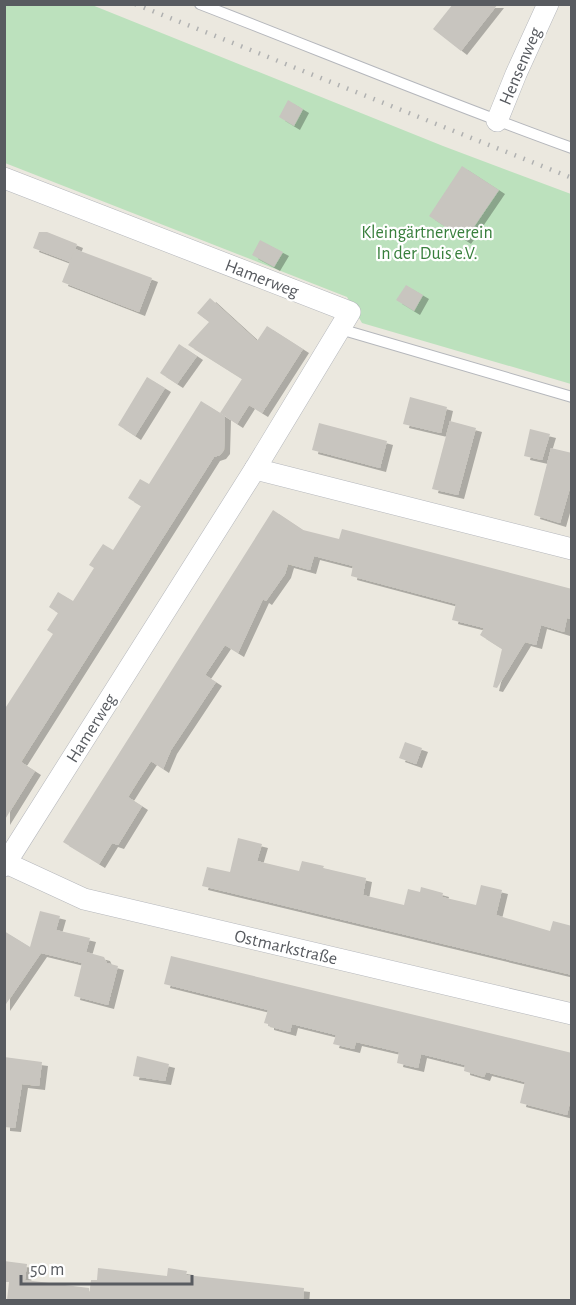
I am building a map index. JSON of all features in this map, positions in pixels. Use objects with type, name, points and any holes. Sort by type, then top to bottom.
[{"type":"street","name":"Hensenweg","points":[[497,121],[520,63],[548,4]]},
{"type":"street","name":"Hamerweg","points":[[4,178],[350,312],[255,469],[5,865]]},
{"type":"street","points":[[255,469],[572,549]]},
{"type":"street","name":"Ostmarkstraße","points":[[5,865],[84,899],[572,1014]]},
{"type":"lane","points":[[200,4],[497,121]]},
{"type":"lane","name":"Hensenweg","points":[[497,121],[572,148]]},
{"type":"lane","points":[[340,329],[572,397]]},
{"type":"green space","name":"Kleingärtnerverein In der Duis e.V.","points":[[4,5],[92,5],[443,146],[571,194],[571,384],[362,323],[347,297],[5,163]]},
{"type":"building","points":[[453,4],[498,4],[461,51],[433,29]]},
{"type":"building","points":[[288,100],[303,109],[294,126],[279,117]]},
{"type":"building","points":[[462,166],[499,190],[465,240],[429,216]]},
{"type":"building","points":[[39,232],[47,232],[77,244],[70,262],[33,248]]},
{"type":"building","points":[[260,240],[283,252],[274,267],[252,255]]},
{"type":"building","points":[[75,249],[152,278],[139,312],[62,282]]},
{"type":"building","points":[[406,285],[423,295],[414,311],[396,300]]},
{"type":"building","points":[[210,298],[257,341],[267,326],[303,349],[262,413],[249,405],[237,424],[220,413],[242,379],[188,345],[209,322],[197,313]]},
{"type":"building","points":[[179,344],[197,356],[177,384],[160,373]]},
{"type":"building","points":[[147,377],[165,388],[135,436],[118,425]]},
{"type":"building","points":[[410,397],[447,407],[441,433],[403,424]]},
{"type":"building","points":[[201,401],[225,416],[224,450],[220,455],[214,457],[21,762],[35,771],[4,821],[4,710],[53,634],[47,630],[58,613],[49,607],[58,592],[73,601],[94,568],[89,565],[103,544],[113,550],[141,506],[128,498],[140,479],[149,484]]},
{"type":"building","points":[[450,421],[476,428],[458,495],[432,489]]},
{"type":"building","points":[[319,423],[387,441],[380,468],[312,450]]},
{"type":"building","points":[[530,429],[550,434],[542,460],[524,456]]},
{"type":"building","points":[[551,448],[572,453],[572,481],[560,523],[534,515]]},
{"type":"building","points":[[273,510],[303,530],[339,539],[342,529],[572,589],[572,619],[567,618],[564,632],[541,625],[536,645],[525,642],[497,688],[493,687],[502,649],[480,635],[484,628],[452,620],[456,604],[351,576],[353,566],[314,556],[310,570],[288,564],[285,574],[266,601],[263,599],[238,653],[225,645],[205,675],[216,682],[171,750],[163,769],[151,761],[138,781],[128,797],[142,806],[118,845],[112,843],[99,864],[63,842]]},
{"type":"building","points":[[405,742],[422,748],[416,764],[399,758]]},
{"type":"building","points":[[238,838],[262,844],[257,861],[299,871],[302,861],[366,878],[363,895],[404,905],[408,889],[420,892],[421,887],[443,893],[442,897],[476,905],[481,885],[502,890],[496,915],[550,931],[553,921],[572,926],[572,975],[202,886],[207,867],[230,872]]},
{"type":"building","points":[[40,911],[60,916],[56,930],[90,938],[86,952],[104,957],[107,963],[118,966],[108,1005],[74,996],[82,963],[41,953],[4,1007],[4,931],[30,947]]},
{"type":"building","points":[[171,956],[572,1053],[572,1094],[567,1115],[520,1103],[525,1082],[486,1072],[484,1077],[464,1071],[465,1065],[421,1054],[418,1068],[397,1063],[399,1052],[356,1042],[354,1049],[333,1044],[336,1035],[292,1024],[290,1032],[268,1026],[264,1023],[268,1010],[164,984]]},
{"type":"building","points":[[137,1056],[169,1064],[165,1081],[133,1076]]},
{"type":"building","points":[[4,1057],[42,1062],[39,1086],[22,1084],[15,1128],[4,1127]]},
{"type":"building","points":[[4,1261],[27,1264],[25,1280],[89,1288],[89,1296],[91,1280],[97,1280],[98,1268],[167,1276],[168,1268],[187,1271],[186,1275],[304,1288],[303,1300],[7,1300],[9,1282],[4,1282]]},
{"type":"railway","points":[[135,4],[572,178]]}]
